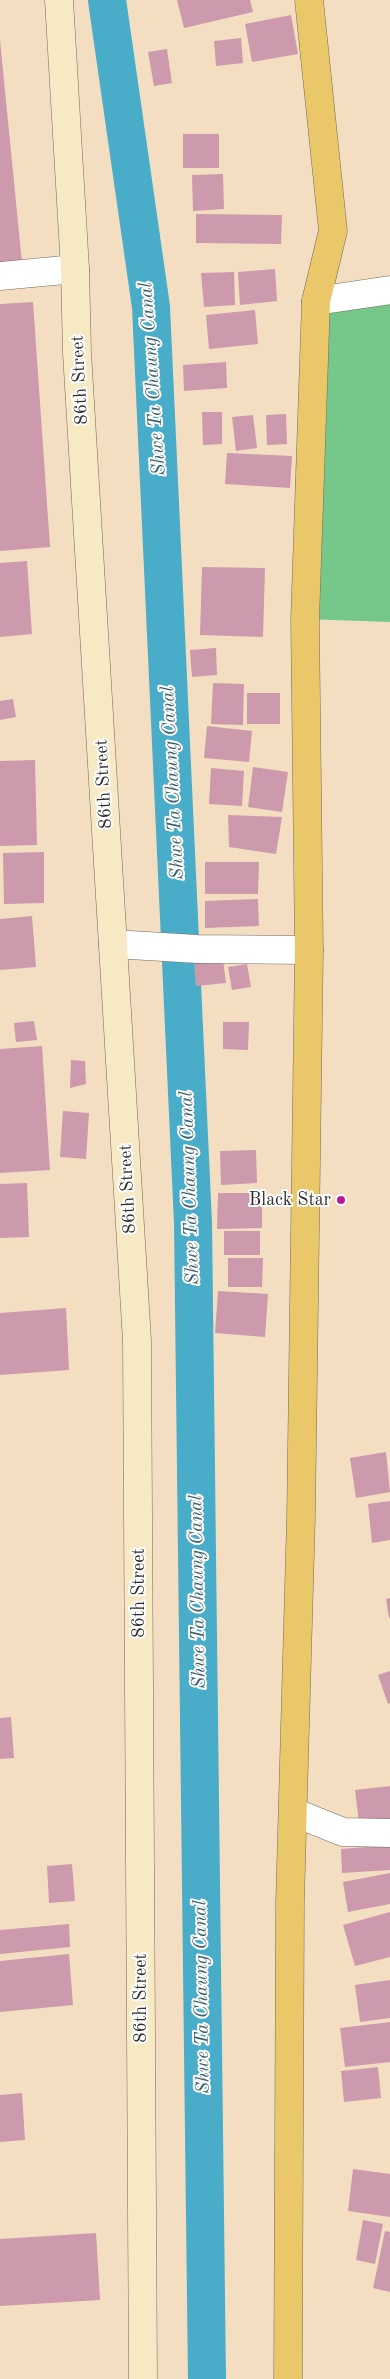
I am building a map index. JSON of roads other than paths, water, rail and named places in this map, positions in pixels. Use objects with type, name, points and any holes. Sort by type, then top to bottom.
[{"type":"main road","name":"86th Street","points":[[59,0],[76,269],[77,353],[137,1341],[143,2379]]},
{"type":"main road","points":[[288,2379],[290,1902],[302,1507],[309,950],[305,619],[316,301],[333,231],[309,0]]},
{"type":"street","points":[[0,276],[76,269]]},
{"type":"street","points":[[316,301],[390,290]]},
{"type":"street","points":[[113,944],[197,949],[309,950]]},
{"type":"street","points":[[293,1812],[343,1832],[390,1833]]},
{"type":"waterway","name":"Shwe Ta Chaung Canal","points":[[107,0],[151,307],[193,1223],[207,2379]]},
{"type":"place","name":"Black Star","points":[[341,1200]]}]
